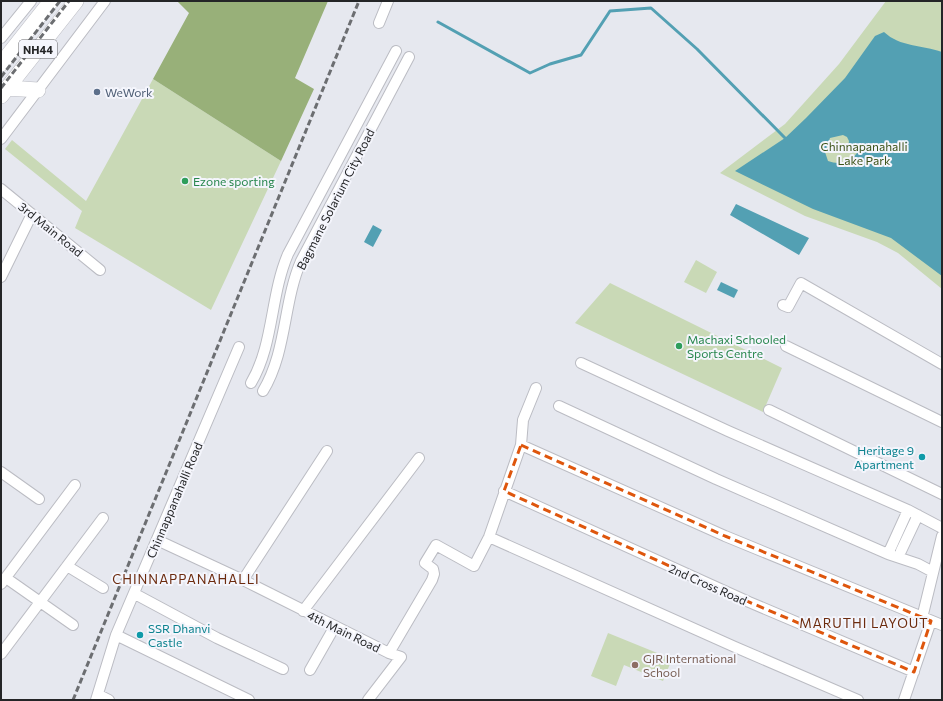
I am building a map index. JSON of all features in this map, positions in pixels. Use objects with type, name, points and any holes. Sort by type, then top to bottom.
[{"type":"highway","name":"NH44","points":[[1,64],[51,1]]},
{"type":"highway","name":"NH44","points":[[4,92],[76,1]]},
{"type":"highway","points":[[4,92],[38,90]]},
{"type":"street","points":[[1,38],[31,1]]},
{"type":"street","points":[[1,139],[105,1]]},
{"type":"street","points":[[379,23],[388,1]]},
{"type":"street","name":"Bagmane Solarium City Road","points":[[250,383],[262,361],[281,272],[288,254],[396,51]]},
{"type":"street","name":"Bagmane Solarium City Road","points":[[263,391],[276,366],[296,276],[301,261],[409,57]]},
{"type":"street","name":"3rd Main Road","points":[[1,189],[100,270]]},
{"type":"street","points":[[1,277],[32,214]]},
{"type":"street","points":[[783,305],[788,307],[801,283],[942,364]]},
{"type":"street","name":"Chinnappanahalli Road","points":[[98,697],[116,635],[135,594],[239,346]]},
{"type":"street","points":[[786,346],[942,422]]},
{"type":"street","points":[[581,363],[728,431],[908,510],[942,528]]},
{"type":"street","points":[[536,388],[523,420],[521,445],[489,536],[735,647],[858,700]]},
{"type":"street","points":[[559,406],[716,478],[888,554],[918,564],[933,572]]},
{"type":"street","points":[[769,410],[942,494]]},
{"type":"street","points":[[521,445],[725,536],[926,620],[942,625]]},
{"type":"street","points":[[243,580],[327,451]]},
{"type":"street","points":[[303,611],[420,458]]},
{"type":"street","points":[[1,472],[39,499]]},
{"type":"street","points":[[73,625],[41,602],[3,581],[75,485]]},
{"type":"street","name":"2nd Cross Road","points":[[504,491],[749,602],[914,672]]},
{"type":"street","points":[[888,554],[908,510]]},
{"type":"street","points":[[901,551],[918,515]]},
{"type":"street","points":[[1,654],[103,518]]},
{"type":"street","name":"4th Main Road","points":[[157,540],[243,580],[389,653],[432,580],[434,574],[433,569],[425,563],[436,545],[474,566],[489,536]]},
{"type":"street","points":[[904,700],[914,672],[926,620],[933,572],[941,548],[942,536]]},
{"type":"street","points":[[67,566],[103,588]]},
{"type":"street","points":[[135,594],[217,638],[283,669]]},
{"type":"street","points":[[310,670],[335,626]]},
{"type":"street","points":[[116,635],[249,700]]},
{"type":"street","points":[[368,700],[400,657],[389,653]]},
{"type":"street","points":[[98,697],[109,700]]},
{"type":"highlighted area","points":[[521,445],[725,536],[931,621],[914,672],[749,602],[504,491]]},
{"type":"green space","points":[[177,1],[328,1],[295,78],[314,89],[281,161],[153,79],[189,13]]},
{"type":"green space","name":"Chinnapanahalli Lake Park","points":[[886,1],[942,1],[942,289],[898,253],[877,242],[805,216],[720,173],[785,124],[839,64]]},
{"type":"green space","name":"Ezone sporting","points":[[153,79],[281,161],[211,310],[75,228],[82,211],[5,149],[12,140],[86,201]]},
{"type":"green space","points":[[696,260],[717,272],[706,293],[684,282]]},
{"type":"green space","name":"Machaxi Schooled Sports Centre","points":[[610,283],[782,368],[763,412],[575,323]]},
{"type":"green space","points":[[608,633],[672,659],[663,681],[624,665],[616,686],[591,676]]},
{"type":"water","name":"Chinnapanahalli Lake Park","points":[[884,32],[890,37],[904,43],[942,52],[942,276],[891,238],[813,209],[735,171],[785,138],[806,118],[845,78],[875,36]],"holes":[[[843,135],[847,137],[849,141],[848,148],[857,153],[851,159],[844,162],[836,163],[828,161],[825,152],[830,138]]]},
{"type":"water","points":[[736,204],[809,238],[799,255],[730,215]]},
{"type":"water","points":[[373,225],[382,230],[373,247],[364,242]]},
{"type":"water","points":[[721,282],[738,290],[734,298],[717,290]]},
{"type":"waterway","points":[[438,22],[530,73],[550,64],[581,55],[610,11],[651,8],[697,49],[785,138]]},
{"type":"railway","points":[[1,77],[60,1]]},
{"type":"railway","points":[[1,88],[69,1]]},
{"type":"railway","points":[[73,700],[359,1]]},
{"type":"place","name":"WeWork","points":[[97,92]]},
{"type":"place","name":"Ezone sporting","points":[[185,181]]},
{"type":"place","name":"Machaxi Schooled Sports Centre","points":[[679,346]]},
{"type":"place","name":"Heritage 9 Apartment","points":[[922,457]]},
{"type":"place","name":"SSR Dhanvi Castle","points":[[140,635]]},
{"type":"place","name":"GJR International School","points":[[635,665]]},
{"type":"district","name":"CHINNAPPANAHALLI","points":[[186,579]]},
{"type":"district","name":"MARUTHI LAYOUT","points":[[864,623]]}]
